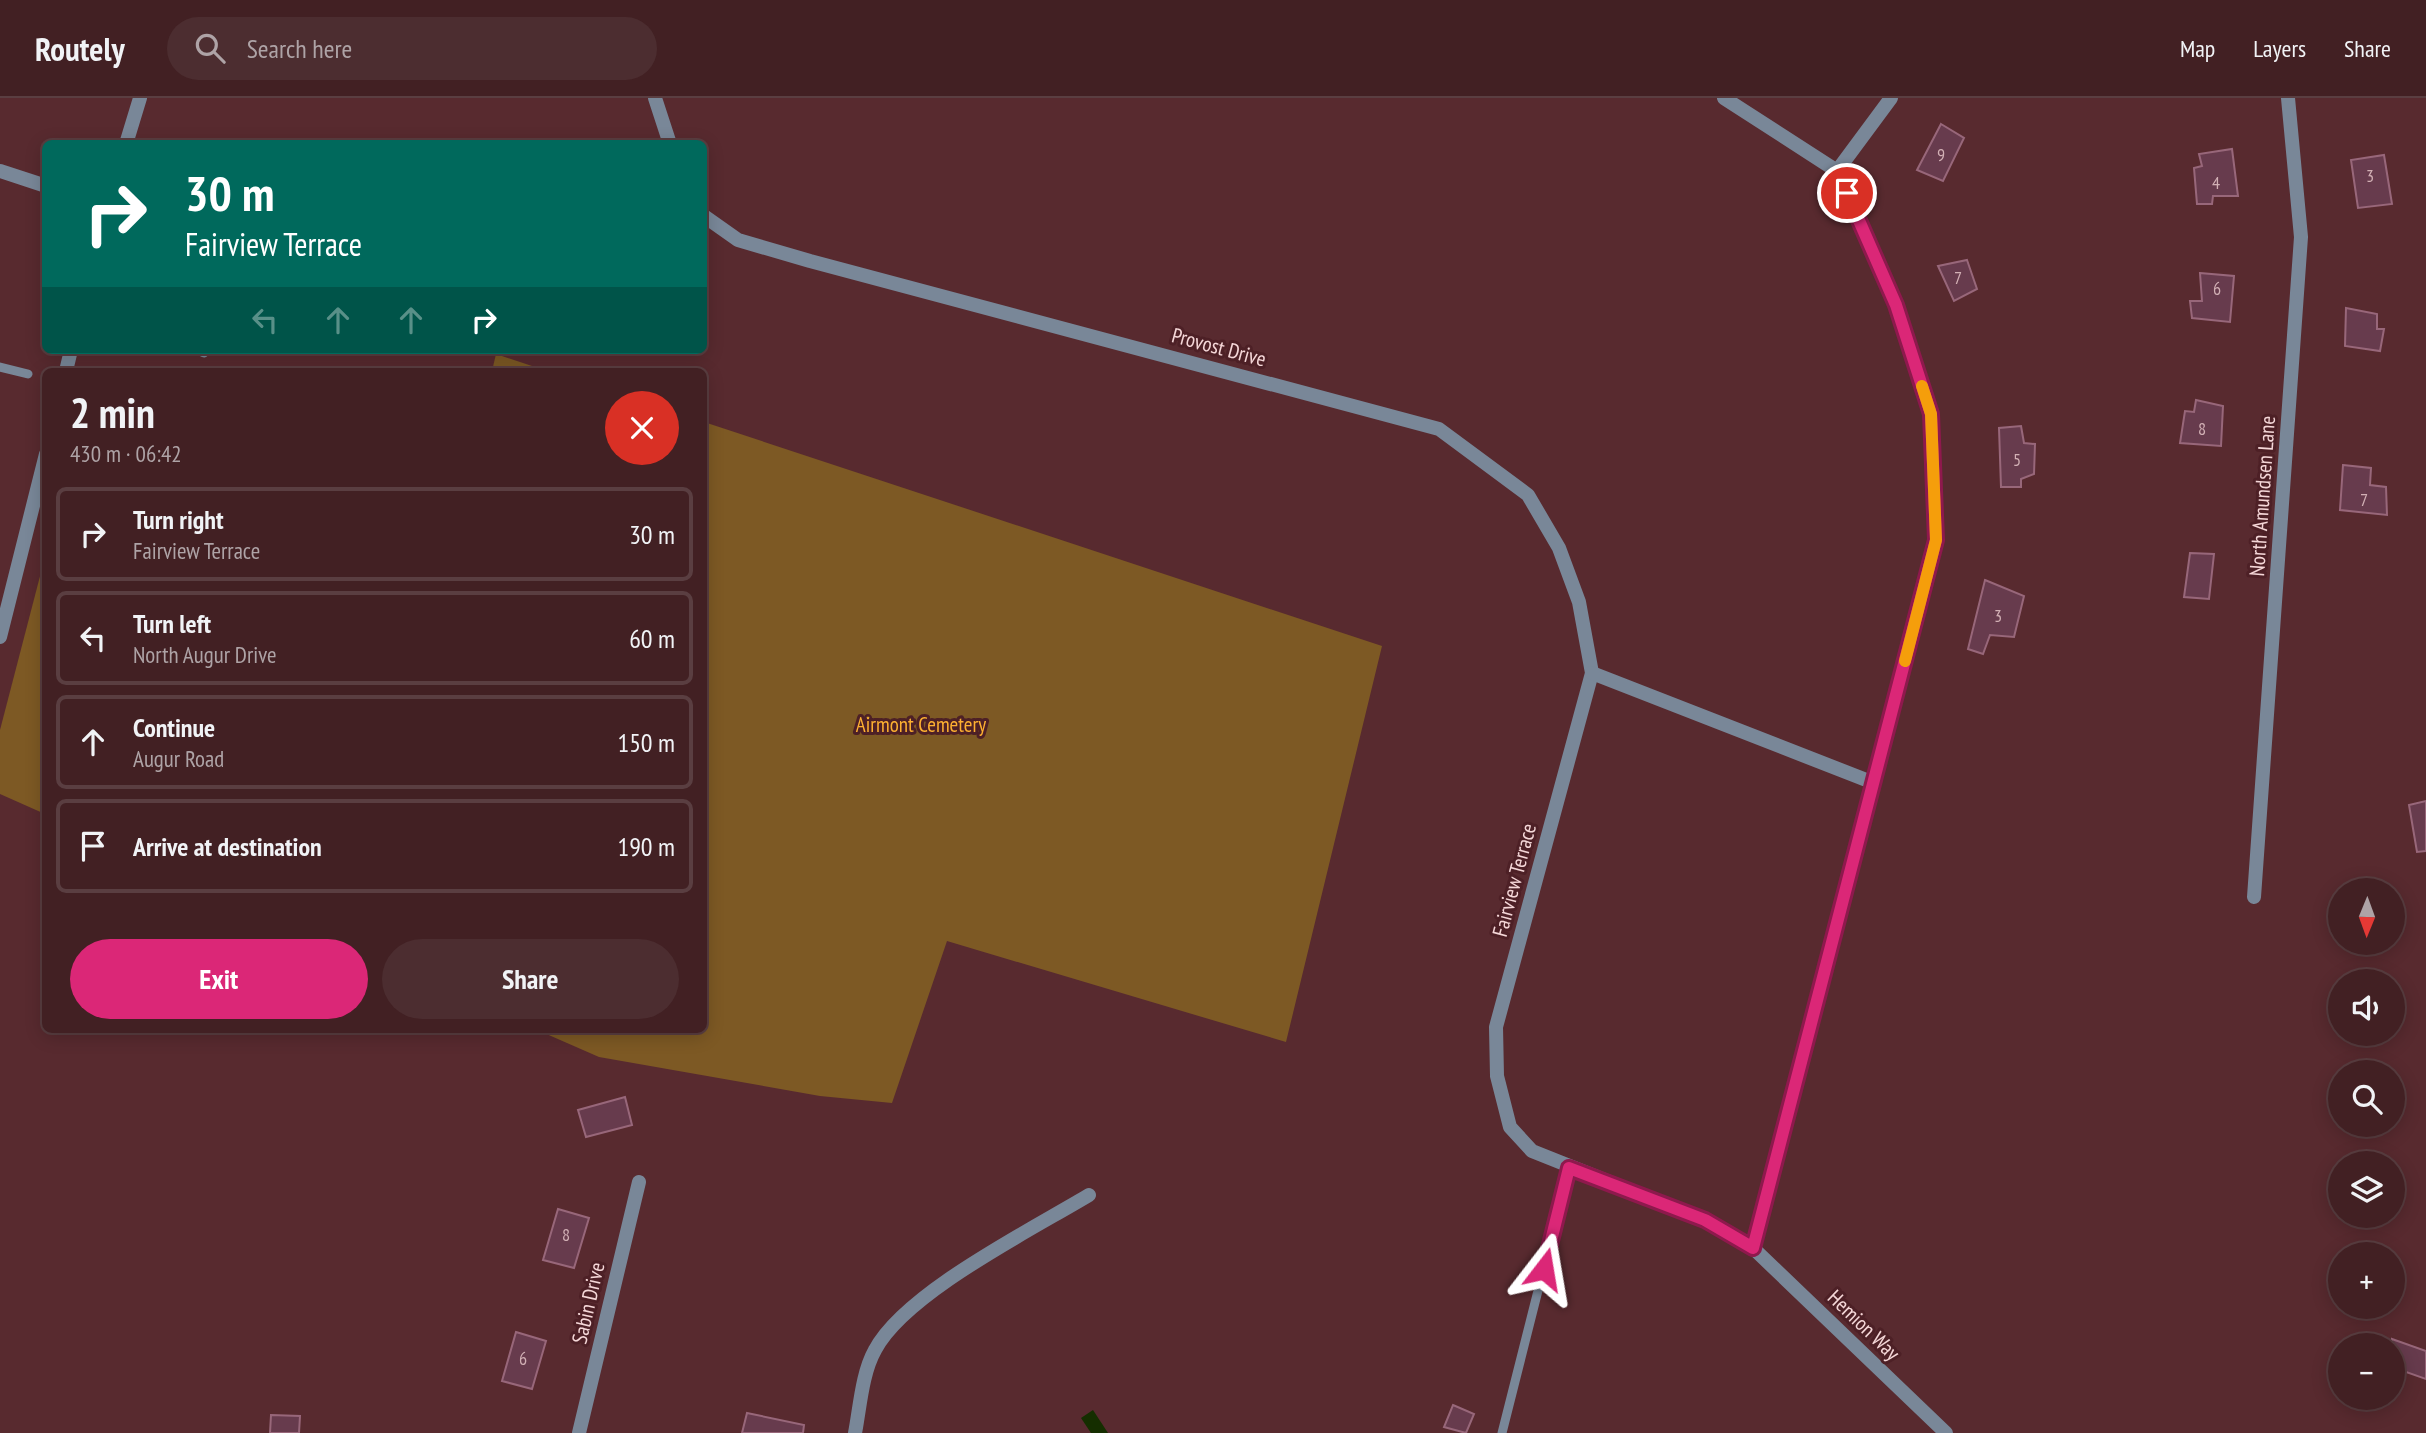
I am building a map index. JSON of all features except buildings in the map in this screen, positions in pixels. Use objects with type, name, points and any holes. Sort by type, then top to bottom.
[{"type":"street","points":[[127,140],[140,98]]},
{"type":"street","points":[[655,98],[669,140]]},
{"type":"street","points":[[1724,98],[1837,171],[1896,305],[1931,414],[1936,540],[1753,1248]]},
{"type":"street","points":[[1837,171],[1891,98]]},
{"type":"street","name":"North Amundsen Lane","points":[[2254,897],[2301,237],[2288,98]]},
{"type":"street","points":[[0,171],[42,185]]},
{"type":"street","name":"Provost Drive","points":[[707,218],[738,240],[810,261],[1439,429],[1528,495],[1559,548],[1579,603],[1592,673]]},
{"type":"street","points":[[0,638],[42,470]]},
{"type":"street","points":[[1592,673],[1874,783]]},
{"type":"street","name":"Fairview Terrace","points":[[1592,673],[1496,1027],[1497,1076],[1510,1127],[1532,1151],[1705,1220],[1753,1248]]},
{"type":"street","name":"Sabin Drive","points":[[579,1433],[639,1182]]},
{"type":"street","points":[[855,1433],[870,1360],[893,1324],[911,1306],[979,1260],[1089,1195]]},
{"type":"street","name":"Hemion Way","points":[[1753,1248],[1945,1433]]},
{"type":"lane","points":[[0,367],[28,374]]},
{"type":"lane","points":[[1502,1433],[1569,1168]]},
{"type":"green space","points":[[496,354],[538,368],[493,368]]},
{"type":"green space","name":"Airmont Cemetery","points":[[707,423],[1382,646],[1286,1042],[947,941],[892,1103],[820,1096],[599,1057],[544,1033],[707,1033]]},
{"type":"green space","points":[[42,569],[42,813],[0,794],[0,730]]},
{"type":"shaded area","points":[[1093,1410],[1108,1433],[1091,1433],[1081,1418]]},
{"type":"slow traffic","points":[[1905,661],[1936,540],[1931,414],[1922,386]]},
{"type":"route","points":[[1544,1269],[1569,1168],[1705,1220],[1753,1248],[1936,540],[1931,414],[1896,305],[1847,193]]}]
